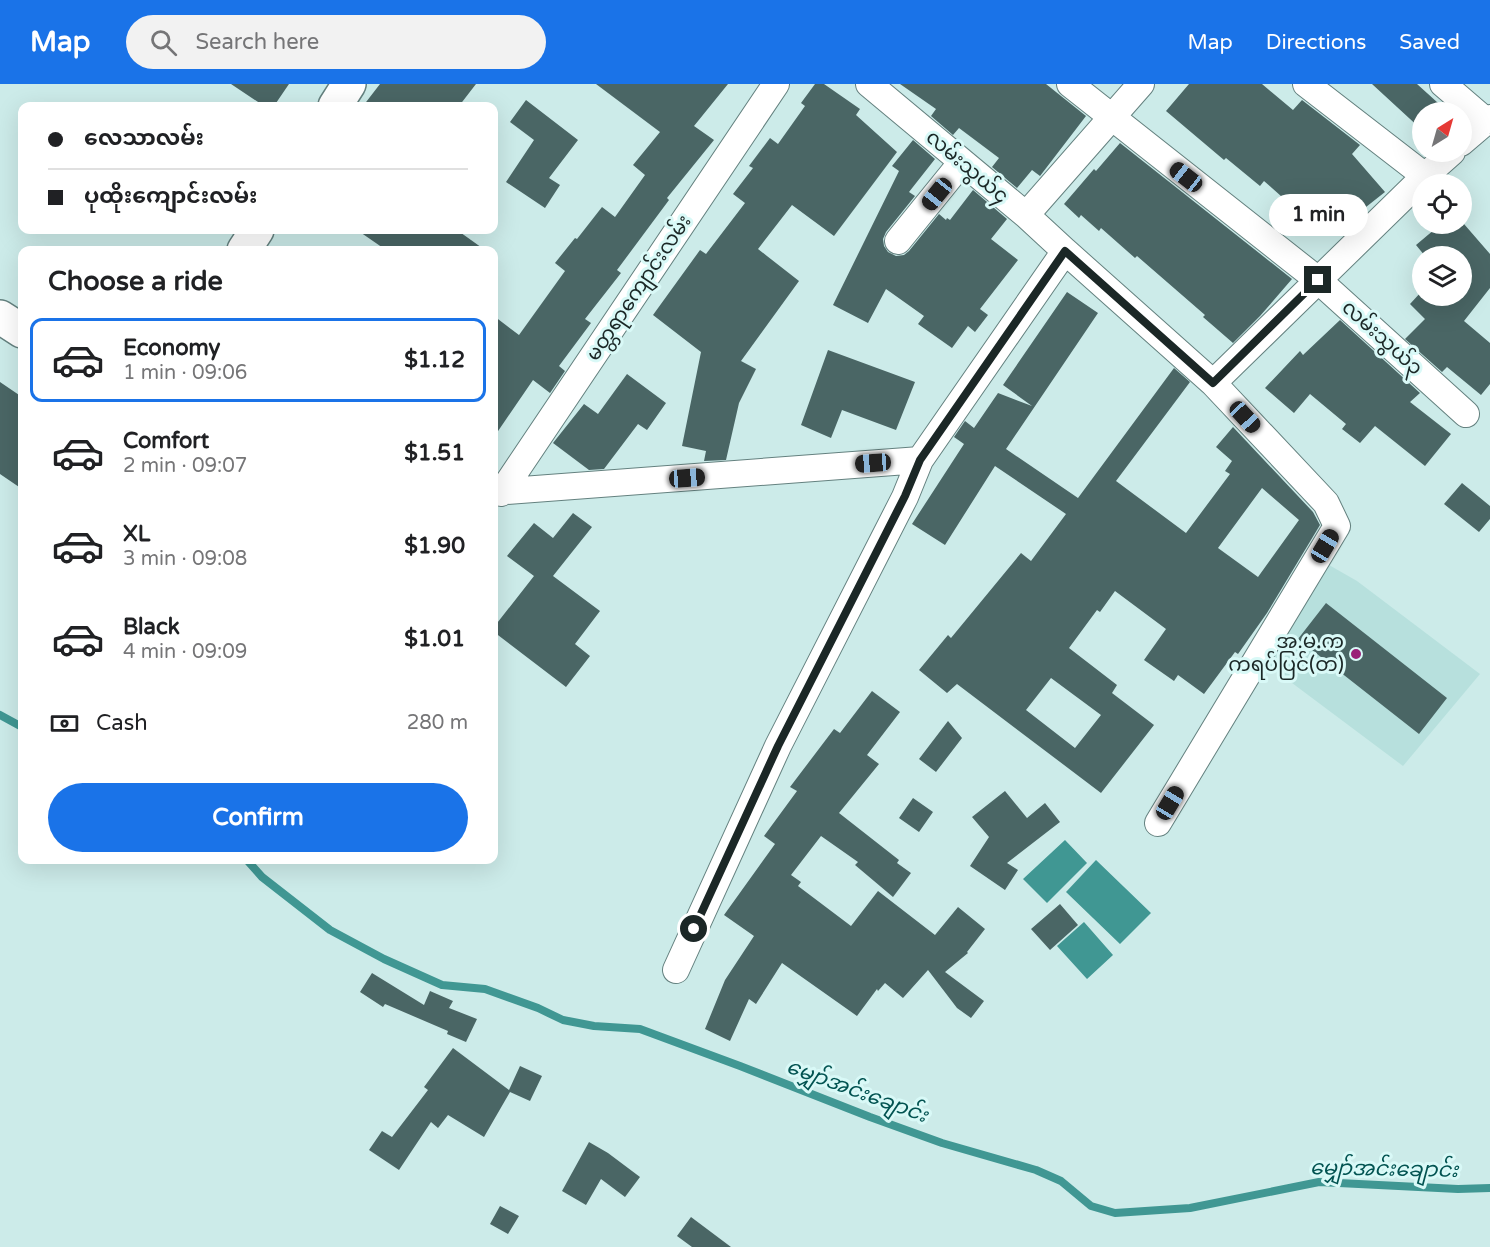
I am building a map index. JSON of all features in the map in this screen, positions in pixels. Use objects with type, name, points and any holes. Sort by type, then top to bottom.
[{"type":"street","points":[[338,102],[349,84]]},
{"type":"street","name":"မတ္တရာကျောင်းလမ်း","points":[[498,491],[776,84]]},
{"type":"street","name":"လမ်းသွယ်၄","points":[[868,84],[1026,215],[1213,383],[1326,503],[1337,526],[1158,823]]},
{"type":"street","name":"လမ်းသွယ်၃","points":[[1070,84],[1318,280],[1466,414]]},
{"type":"street","points":[[1026,215],[1141,84]]},
{"type":"street","points":[[1306,84],[1422,174]]},
{"type":"street","points":[[1443,84],[1488,119],[1472,133]]},
{"type":"street","points":[[898,241],[962,162]]},
{"type":"street","points":[[1427,174],[1441,162]]},
{"type":"street","points":[[1213,383],[1412,189]]},
{"type":"street","points":[[675,970],[778,746],[905,496],[920,460],[1065,251]]},
{"type":"street","points":[[0,317],[18,328]]},
{"type":"street","name":"မတ္တရာကျောင်းလမ်း","points":[[498,492],[920,460]]},
{"type":"shaded area","points":[[1315,557],[1357,581],[1480,674],[1403,766],[1252,653]]},
{"type":"water","points":[[1065,840],[1087,863],[1047,903],[1023,879]]},
{"type":"water","points":[[1096,860],[1151,913],[1120,944],[1066,892]]},
{"type":"water","points":[[1084,922],[1113,955],[1087,979],[1057,946]]},
{"type":"building","points":[[231,84],[289,84],[277,102],[258,102]]},
{"type":"building","points":[[380,84],[476,84],[462,102],[366,102]]},
{"type":"building","points":[[596,84],[728,84],[694,126],[714,140],[667,198],[669,200],[617,270],[621,273],[585,319],[591,323],[559,366],[565,371],[550,393],[533,380],[498,431],[498,319],[519,335],[565,271],[555,263],[602,207],[615,217],[645,175],[633,165],[660,132]]},
{"type":"building","points":[[815,84],[824,84],[860,109],[856,115],[897,152],[834,236],[792,205],[758,249],[799,281],[741,361],[756,369],[739,403],[726,460],[704,461],[706,451],[682,446],[701,352],[653,315],[700,250],[706,254],[745,203],[733,194],[753,168],[749,166],[770,138],[778,144],[805,106],[801,103]]},
{"type":"building","points":[[900,84],[1046,84],[1086,116],[1040,176],[1032,170],[1017,188],[992,167],[999,158],[959,128],[953,135],[931,116],[936,109]]},
{"type":"building","points":[[1189,84],[1262,84],[1293,110],[1302,100],[1360,145],[1352,154],[1385,192],[1366,207],[1363,204],[1333,235],[1304,208],[1300,213],[1264,181],[1260,186],[1226,158],[1224,160],[1166,111]]},
{"type":"building","points":[[1372,84],[1417,84],[1437,102],[1412,102],[1412,121]]},
{"type":"building","points":[[526,100],[578,140],[549,178],[560,185],[545,208],[506,182],[534,140],[510,122]]},
{"type":"building","points":[[913,140],[935,159],[909,192],[915,196],[886,232],[883,239],[888,252],[896,256],[904,255],[939,214],[946,220],[947,218],[950,220],[973,190],[1007,219],[991,239],[1018,260],[980,309],[988,315],[975,332],[968,326],[952,348],[918,324],[924,316],[886,289],[868,323],[833,305],[899,171],[892,166]]},
{"type":"building","points":[[1120,143],[1292,279],[1233,343],[1203,317],[1205,315],[1137,256],[1135,258],[1101,228],[1099,231],[1081,215],[1079,218],[1064,204]]},
{"type":"building","points":[[1472,233],[1490,254],[1490,288],[1464,321],[1490,343],[1490,384],[1481,395],[1447,367],[1442,372],[1405,339],[1425,319],[1412,306],[1472,306],[1472,246],[1416,245],[1429,234]]},
{"type":"building","points":[[363,234],[463,234],[479,246],[380,246]]},
{"type":"building","points":[[1067,292],[1098,313],[1006,449],[1078,498],[1174,368],[1190,382],[1116,481],[1186,533],[1230,474],[1225,471],[1232,461],[1216,447],[1233,427],[1313,512],[1320,525],[1267,613],[1238,654],[1235,652],[1204,694],[1178,675],[1174,681],[1144,660],[1166,629],[1115,591],[1100,612],[1097,610],[1069,648],[1117,685],[1112,693],[1154,725],[1101,793],[957,684],[947,693],[919,670],[948,635],[951,638],[1021,553],[1031,561],[1066,514],[995,466],[945,545],[912,524],[964,444],[954,437],[965,421],[974,428],[998,393],[1032,406],[1003,385]],"holes":[[[1262,488],[1299,520],[1258,577],[1218,548]],[[1051,678],[1101,715],[1075,748],[1026,710]]]},
{"type":"building","points":[[1340,320],[1420,393],[1410,402],[1451,434],[1425,466],[1375,426],[1360,443],[1342,429],[1346,424],[1310,394],[1294,413],[1265,388],[1300,351],[1303,355]]},
{"type":"building","points":[[828,350],[915,382],[896,430],[842,410],[831,438],[801,425]]},
{"type":"building","points":[[627,374],[666,403],[647,430],[638,424],[604,469],[589,470],[553,443],[584,404],[598,414]]},
{"type":"building","points":[[0,382],[18,394],[18,486],[0,474]]},
{"type":"building","points":[[1462,483],[1490,506],[1490,519],[1479,532],[1444,504]]},
{"type":"building","points":[[573,513],[592,527],[553,576],[600,611],[575,644],[590,656],[566,687],[498,635],[498,622],[534,576],[507,556],[534,523],[553,538]]},
{"type":"building","points":[[1326,603],[1447,698],[1419,734],[1298,639]]},
{"type":"building","points":[[872,691],[900,712],[867,755],[879,764],[839,813],[899,860],[897,863],[911,873],[893,897],[855,865],[858,862],[821,836],[791,875],[801,882],[798,886],[851,926],[878,891],[935,935],[958,907],[985,929],[968,953],[945,972],[984,1001],[971,1018],[957,1008],[928,970],[903,998],[885,983],[878,991],[877,989],[857,1016],[782,963],[756,1004],[749,999],[730,1041],[705,1029],[725,980],[754,936],[724,915],[775,844],[764,836],[797,791],[790,787],[834,729],[840,733]]},
{"type":"building","points":[[948,721],[962,738],[936,772],[919,759]]},
{"type":"building","points":[[1005,791],[1027,818],[1045,803],[1060,822],[1007,863],[1018,870],[1005,890],[970,866],[989,837],[972,817]]},
{"type":"building","points":[[913,798],[933,812],[919,832],[899,818]]},
{"type":"building","points":[[1060,904],[1078,925],[1050,950],[1031,929]]},
{"type":"building","points":[[372,973],[424,1005],[430,991],[453,1001],[449,1008],[477,1019],[466,1042],[447,1034],[448,1031],[385,1004],[383,1007],[360,992]]},
{"type":"building","points":[[453,1048],[509,1090],[520,1066],[542,1076],[530,1101],[510,1092],[484,1137],[448,1115],[438,1128],[431,1122],[399,1170],[369,1150],[382,1131],[392,1137],[428,1090],[424,1087]]},
{"type":"building","points":[[589,1142],[640,1177],[625,1197],[601,1179],[586,1205],[562,1191]]},
{"type":"building","points":[[500,1206],[519,1216],[508,1234],[490,1224]]},
{"type":"building","points":[[691,1217],[731,1247],[692,1247],[677,1236]]},
{"type":"waterway","name":"မျှော်အင်းချောင်း","points":[[0,715],[18,725]]},
{"type":"waterway","name":"မျှော်အင်းချောင်း","points":[[251,864],[262,877],[330,930],[384,959],[442,985],[485,989],[538,1008],[563,1020],[594,1026],[640,1029],[942,1143],[1036,1170],[1061,1181],[1091,1206],[1115,1213],[1190,1208],[1319,1182],[1458,1189],[1490,1188]]},
{"type":"place","name":"အ.မ.က ကရပ်ပြင်(တ)","points":[[1356,654]]},
{"type":"route","points":[[694,929],[778,746],[905,496],[920,460],[1065,251],[1213,383],[1318,280]]}]
